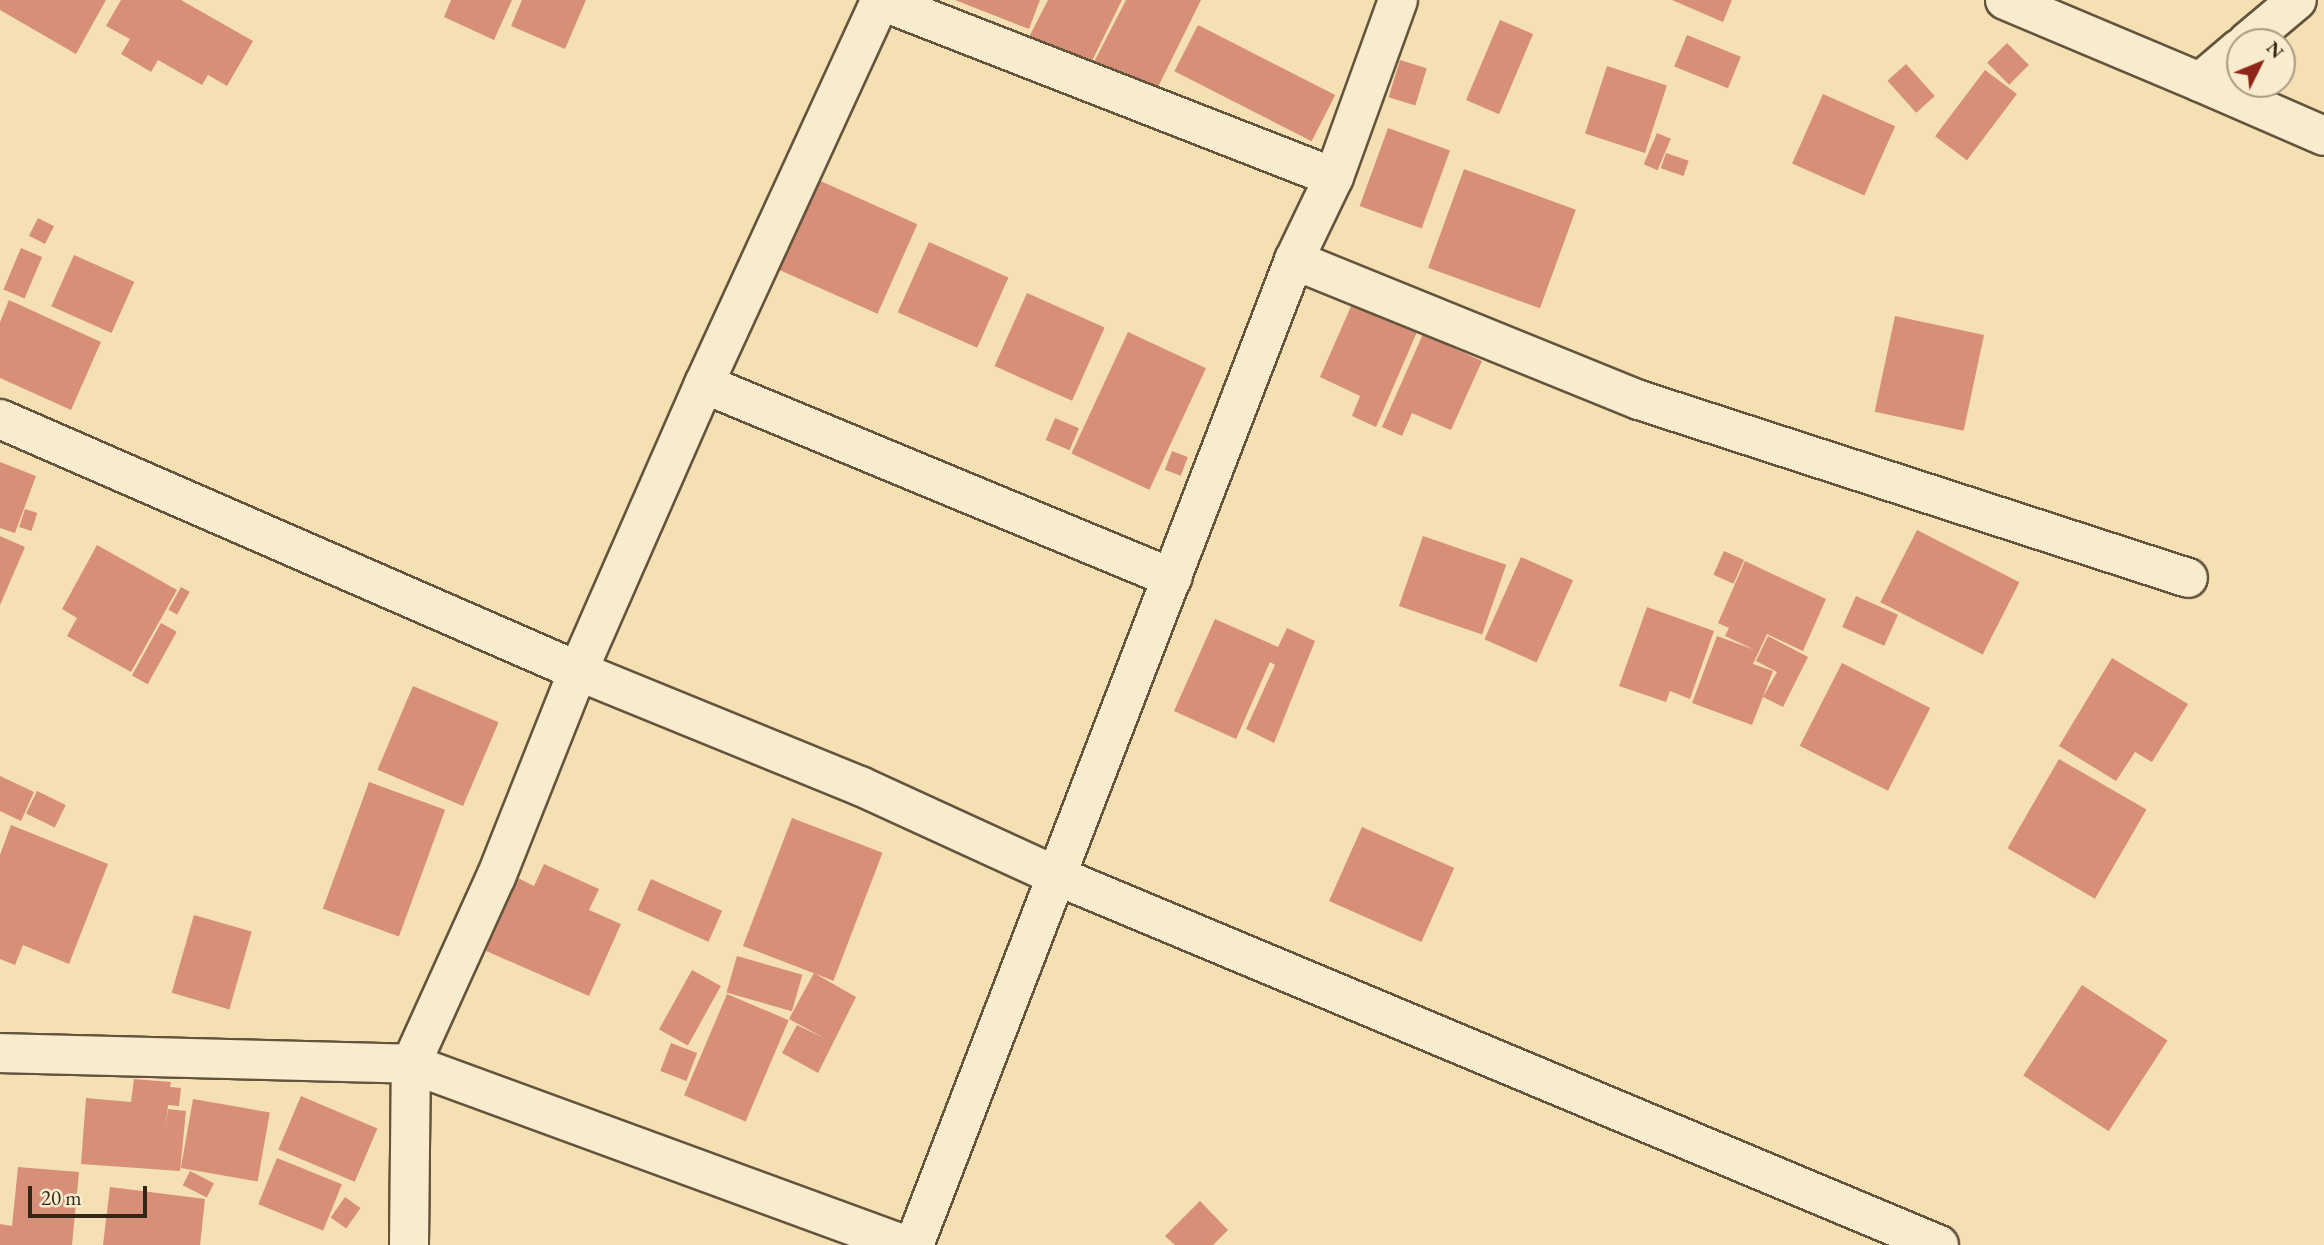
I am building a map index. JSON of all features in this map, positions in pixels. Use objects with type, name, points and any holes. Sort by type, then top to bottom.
[{"type":"street","points":[[409,1245],[411,1064],[496,877],[578,671],[704,384],[880,0],[1334,177]]},
{"type":"street","points":[[914,1245],[1294,260],[1334,177],[1398,0]]},
{"type":"street","points":[[2005,0],[2324,136]]},
{"type":"street","points":[[2264,28],[2297,0]]},
{"type":"street","points":[[2200,82],[2226,60]]},
{"type":"street","points":[[1294,260],[1639,400],[2188,578]]},
{"type":"street","points":[[704,384],[1172,578]]},
{"type":"street","points":[[0,419],[578,671],[860,786],[1057,876],[1939,1245]]},
{"type":"street","points":[[0,1054],[411,1064],[905,1245]]},
{"type":"building","points":[[0,0],[106,0],[76,54],[0,10]]},
{"type":"building","points":[[121,0],[181,0],[253,41],[227,86],[208,75],[202,85],[158,60],[151,72],[121,54],[130,39],[106,26]]},
{"type":"building","points":[[451,0],[512,0],[494,40],[444,17]]},
{"type":"building","points":[[522,0],[586,0],[565,49],[511,26]]},
{"type":"building","points":[[955,0],[1040,0],[1029,29]]},
{"type":"building","points":[[1048,0],[1122,0],[1089,67],[1029,37]]},
{"type":"building","points":[[1126,0],[1201,0],[1154,95],[1093,64]]},
{"type":"building","points":[[1672,0],[1732,0],[1723,22]]},
{"type":"building","points":[[1500,20],[1533,34],[1499,114],[1466,100]]},
{"type":"building","points":[[1198,25],[1335,95],[1312,141],[1174,71]]},
{"type":"building","points":[[1687,35],[1741,57],[1728,88],[1674,67]]},
{"type":"building","points":[[2007,43],[2029,65],[2009,85],[1987,63]]},
{"type":"building","points":[[1400,60],[1427,68],[1415,105],[1389,97]]},
{"type":"building","points":[[1906,64],[1935,96],[1916,113],[1887,81]]},
{"type":"building","points":[[1607,66],[1667,85],[1645,153],[1585,134]]},
{"type":"building","points":[[1985,70],[2017,94],[1967,160],[1935,136]]},
{"type":"building","points":[[1823,94],[1895,126],[1864,196],[1792,163]]},
{"type":"building","points":[[1388,128],[1450,151],[1422,229],[1360,206]]},
{"type":"building","points":[[1657,133],[1671,139],[1658,170],[1644,164]]},
{"type":"building","points":[[1666,153],[1689,161],[1683,176],[1661,168]]},
{"type":"building","points":[[1464,169],[1576,210],[1540,308],[1428,268]]},
{"type":"building","points":[[816,179],[917,224],[878,314],[776,269]]},
{"type":"building","points":[[38,218],[54,226],[45,244],[29,236]]},
{"type":"building","points":[[929,242],[1008,277],[977,348],[898,312]]},
{"type":"building","points":[[21,248],[42,257],[25,298],[3,289]]},
{"type":"building","points":[[74,255],[134,282],[112,333],[51,306]]},
{"type":"building","points":[[1027,293],[1105,328],[1072,401],[994,366]]},
{"type":"building","points":[[1356,295],[1400,314],[1396,323],[1417,332],[1376,427],[1352,416],[1360,396],[1320,377]]},
{"type":"building","points":[[9,300],[101,342],[71,410],[0,378],[0,322]]},
{"type":"building","points":[[1895,316],[1984,335],[1964,431],[1875,412]]},
{"type":"building","points":[[1128,332],[1206,368],[1149,490],[1071,453]]},
{"type":"building","points":[[1423,334],[1482,361],[1451,430],[1412,413],[1402,436],[1382,427]]},
{"type":"building","points":[[1055,418],[1079,428],[1070,450],[1046,440]]},
{"type":"building","points":[[1172,451],[1188,457],[1181,476],[1165,470]]},
{"type":"building","points":[[0,462],[36,476],[15,533],[0,528]]},
{"type":"building","points":[[25,509],[37,513],[31,531],[19,527]]},
{"type":"building","points":[[1917,530],[2019,582],[1983,654],[1880,602]]},
{"type":"building","points":[[0,536],[25,547],[0,605]]},
{"type":"building","points":[[1423,536],[1506,565],[1482,635],[1399,606]]},
{"type":"building","points":[[97,545],[177,590],[131,672],[67,636],[77,618],[62,609]]},
{"type":"building","points":[[1724,551],[1744,560],[1734,584],[1713,575]]},
{"type":"building","points":[[1521,557],[1573,580],[1536,662],[1484,639]]},
{"type":"building","points":[[1745,561],[1826,599],[1803,651],[1767,634],[1753,664],[1773,671],[1752,725],[1692,703],[1717,636],[1755,650],[1725,636],[1729,628],[1718,623]]},
{"type":"building","points":[[181,587],[190,592],[177,615],[168,610]]},
{"type":"building","points":[[1856,596],[1898,615],[1884,646],[1842,627]]},
{"type":"building","points":[[1647,607],[1714,631],[1690,699],[1670,691],[1666,702],[1619,686]]},
{"type":"building","points":[[1215,619],[1278,647],[1287,628],[1315,641],[1274,743],[1246,729],[1275,665],[1270,662],[1236,739],[1174,711]]},
{"type":"building","points":[[161,623],[177,632],[148,684],[132,675]]},
{"type":"building","points":[[1768,636],[1808,657],[1783,707],[1763,697],[1777,672],[1756,661]]},
{"type":"building","points":[[2112,658],[2188,704],[2152,762],[2135,752],[2116,781],[2059,746]]},
{"type":"building","points":[[1842,663],[1930,708],[1888,791],[1800,746]]},
{"type":"building","points":[[413,686],[499,722],[463,806],[377,770]]},
{"type":"building","points":[[2059,759],[2146,810],[2095,899],[2008,848]]},
{"type":"building","points":[[0,776],[34,792],[21,821],[0,811]]},
{"type":"building","points":[[369,782],[445,810],[399,937],[323,909]]},
{"type":"building","points":[[37,791],[66,805],[55,827],[26,813]]},
{"type":"building","points":[[792,818],[883,853],[833,981],[743,946]]},
{"type":"building","points":[[11,825],[108,864],[69,964],[23,945],[15,965],[0,959],[0,855]]},
{"type":"building","points":[[1362,827],[1454,868],[1421,942],[1329,901]]},
{"type":"building","points":[[544,864],[599,889],[589,910],[621,924],[589,996],[486,951],[518,878],[534,886]]},
{"type":"building","points":[[651,879],[722,911],[708,942],[637,910]]},
{"type":"building","points":[[194,915],[252,932],[229,1009],[172,993]]},
{"type":"building","points":[[737,956],[802,975],[792,1011],[727,993]]},
{"type":"building","points":[[692,970],[721,986],[688,1045],[659,1029]]},
{"type":"building","points":[[814,973],[856,997],[818,1073],[782,1053],[797,1025],[826,1039],[789,1019]]},
{"type":"building","points":[[2082,985],[2168,1041],[2109,1131],[2023,1076]]},
{"type":"building","points":[[727,994],[789,1020],[746,1121],[684,1095]]},
{"type":"building","points":[[671,1043],[697,1053],[686,1081],[660,1071]]},
{"type":"building","points":[[134,1079],[171,1082],[170,1087],[181,1088],[179,1106],[168,1105],[165,1131],[168,1109],[186,1111],[180,1171],[81,1164],[86,1098],[131,1102]]},
{"type":"building","points":[[301,1096],[377,1128],[355,1182],[278,1149]]},
{"type":"building","points":[[193,1099],[270,1113],[258,1181],[181,1168]]},
{"type":"building","points":[[277,1158],[342,1184],[323,1231],[258,1204]]},
{"type":"building","points":[[18,1167],[79,1172],[72,1245],[0,1245],[0,1224],[12,1226]]},
{"type":"building","points":[[190,1171],[214,1183],[207,1198],[183,1185]]},
{"type":"building","points":[[110,1187],[205,1199],[200,1245],[103,1245]]},
{"type":"building","points":[[345,1197],[361,1208],[346,1228],[331,1217]]},
{"type":"building","points":[[1200,1201],[1228,1230],[1213,1245],[1175,1245],[1165,1236]]}]
